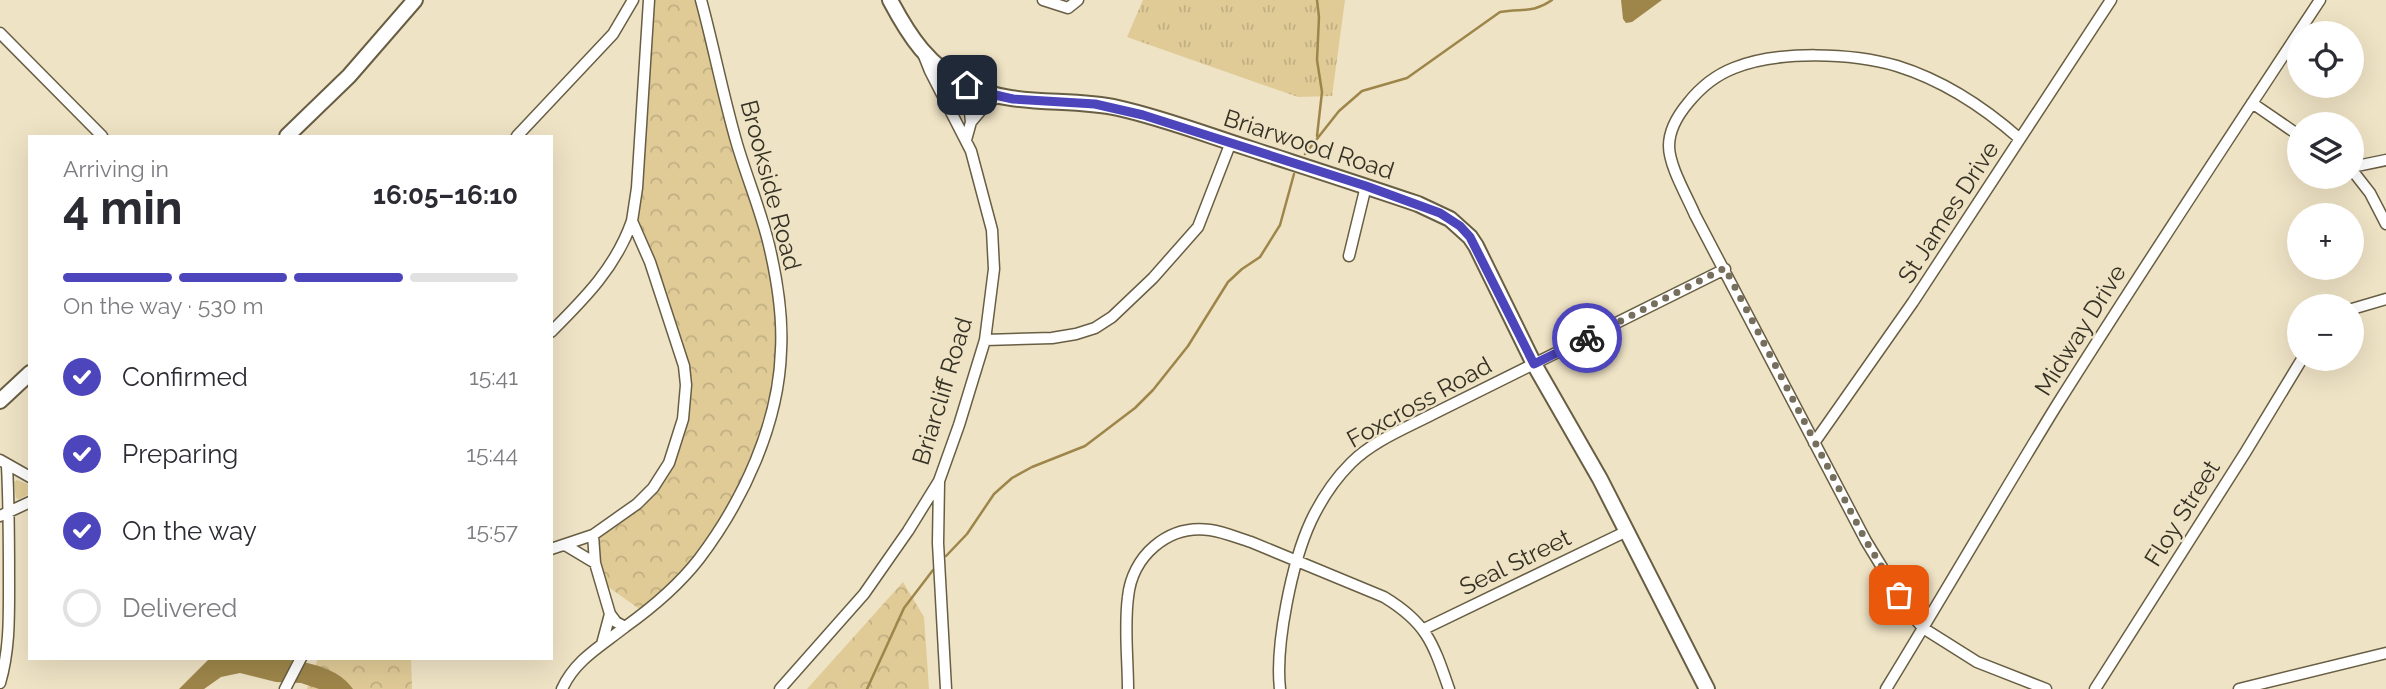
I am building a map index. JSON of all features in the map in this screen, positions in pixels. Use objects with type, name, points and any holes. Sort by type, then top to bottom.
[{"type":"street","points":[[288,135],[349,76],[415,0]]},
{"type":"street","points":[[518,135],[613,34],[633,0]]},
{"type":"street","points":[[553,330],[607,272],[632,220],[638,188],[649,0]]},
{"type":"street","name":"Brookside Road","points":[[602,645],[684,578],[731,509],[755,459],[773,408],[780,362],[781,324],[768,242],[737,145],[701,0]]},
{"type":"street","name":"Briarcliff Road","points":[[780,689],[864,594],[939,481],[985,340],[994,269],[992,230],[975,163],[923,53],[890,0]]},
{"type":"street","points":[[1043,0],[1064,7],[1075,3]]},
{"type":"street","name":"St James Drive","points":[[1814,443],[1913,302],[2111,0]]},
{"type":"street","name":"Midway Drive","points":[[1886,689],[2064,395],[2320,0]]},
{"type":"street","points":[[0,33],[101,135]]},
{"type":"street","name":"Briarwood Road","points":[[923,53],[967,85],[998,97],[1070,101],[1119,108],[1366,186],[1440,213],[1460,226],[1470,237],[1534,364],[1600,479],[1707,689]]},
{"type":"street","points":[[2020,139],[1994,117],[1913,72],[1883,63],[1842,58],[1791,57],[1766,59],[1732,68],[1716,77],[1693,96],[1672,128],[1669,143],[1671,159],[1683,187],[1814,443],[1866,541],[1910,613],[1923,628],[1977,662],[2046,689]]},
{"type":"street","points":[[953,114],[957,100],[967,85]]},
{"type":"street","points":[[966,140],[971,122],[967,85]]},
{"type":"street","points":[[971,122],[987,103],[998,97]]},
{"type":"street","points":[[2252,103],[2287,127]]},
{"type":"street","points":[[985,340],[1052,338],[1076,334],[1095,328],[1112,317],[1153,278],[1198,227],[1231,142]]},
{"type":"street","points":[[2364,165],[2386,160]]},
{"type":"street","points":[[2364,185],[2386,224]]},
{"type":"street","points":[[1349,256],[1366,186]]},
{"type":"street","points":[[553,549],[593,535],[620,518],[653,488],[675,449],[683,419],[684,366],[650,262],[632,220]]},
{"type":"street","name":"Foxcross Road","points":[[1280,689],[1282,635],[1298,561],[1317,510],[1352,462],[1390,436],[1725,268]]},
{"type":"street","points":[[2364,305],[2386,299]]},
{"type":"street","name":"Floy Street","points":[[2095,689],[2295,371]]},
{"type":"street","points":[[0,401],[28,375]]},
{"type":"street","points":[[0,683],[8,647],[3,463],[28,476]]},
{"type":"street","points":[[939,481],[937,543],[946,689]]},
{"type":"street","points":[[5,514],[28,503]]},
{"type":"street","points":[[1128,689],[1127,608],[1130,585],[1138,564],[1164,539],[1184,531],[1210,530],[1251,542],[1298,561],[1384,597],[1399,607],[1424,629],[1448,689]]},
{"type":"street","name":"Seal Street","points":[[1424,629],[1625,532]]},
{"type":"street","points":[[562,689],[578,663],[602,645],[610,614],[595,563],[593,535]]},
{"type":"street","points":[[565,545],[595,563]]},
{"type":"street","points":[[610,614],[625,627]]},
{"type":"street","points":[[2239,689],[2386,653]]},
{"type":"street","points":[[285,688],[299,660]]},
{"type":"green space","points":[[649,0],[699,0],[768,242],[781,324],[773,408],[744,484],[701,556],[645,613],[607,586],[593,535],[653,488],[680,434],[686,385],[632,221]]},
{"type":"green space","points":[[1143,0],[1345,0],[1332,96],[1298,97],[1127,37]]},
{"type":"green space","points":[[17,480],[28,484],[28,495],[16,498],[14,482]]},
{"type":"green space","points":[[903,582],[924,617],[929,689],[807,689]]},
{"type":"green space","points":[[317,660],[411,660],[412,689],[307,689]]},
{"type":"shaded area","points":[[1621,0],[1662,0],[1632,22],[1626,23]]},
{"type":"shaded area","points":[[208,660],[287,660],[326,669],[341,677],[353,689],[319,689],[301,683],[276,682],[240,673],[221,677],[204,689],[179,689]]},
{"type":"waterway","points":[[1317,0],[1317,60],[1322,92],[1317,136]]},
{"type":"waterway","points":[[1305,154],[1339,111],[1362,91],[1407,78],[1500,12],[1533,9],[1552,0]]},
{"type":"waterway","points":[[946,556],[967,534],[994,494],[1012,478],[1085,446],[1135,408],[1153,390],[1188,346],[1228,282],[1260,257],[1280,225],[1294,174]]},
{"type":"waterway","points":[[867,689],[904,608],[933,570]]},
{"type":"way so far","points":[[1587,338],[1725,268],[1802,421],[1866,541],[1899,595]]},
{"type":"route","points":[[967,85],[998,97],[1070,101],[1119,108],[1430,208],[1460,226],[1470,237],[1534,364],[1587,338]]}]
